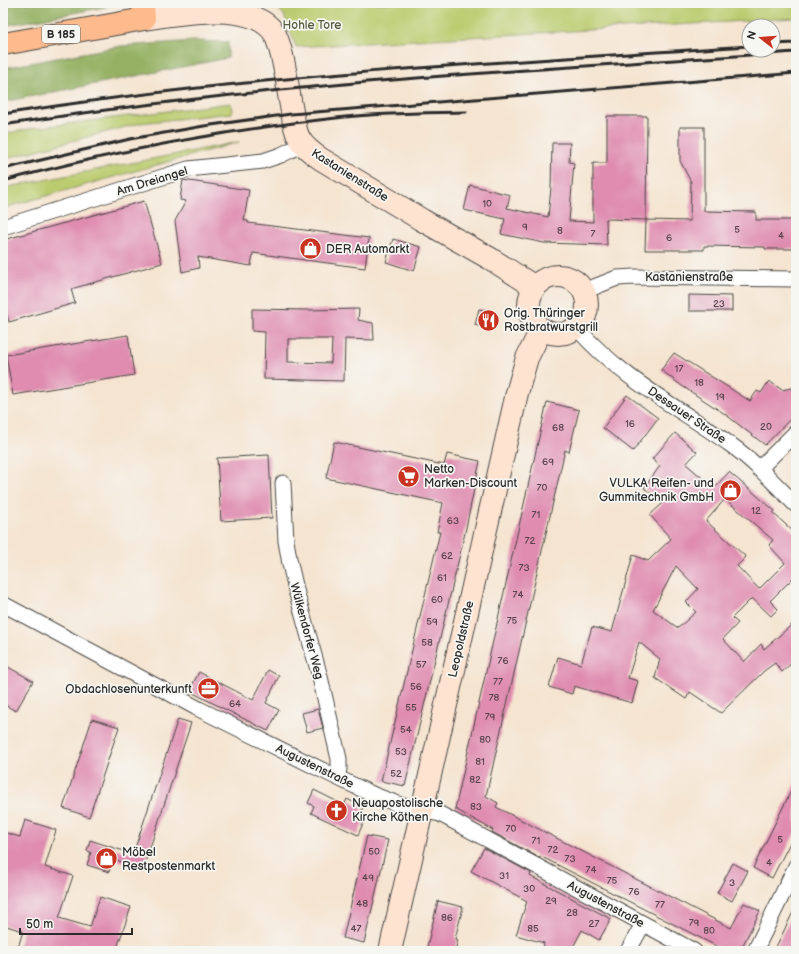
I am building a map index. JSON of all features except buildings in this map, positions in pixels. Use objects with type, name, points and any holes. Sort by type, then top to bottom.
[{"type":"main road","name":"Kastanienstraße","points":[[143,11],[229,9],[248,12],[265,21],[278,42],[295,130],[303,144],[314,154],[422,220],[491,259],[534,287]]},
{"type":"main road","name":"B 185","points":[[3,44],[143,11]]},
{"type":"main road","points":[[550,276],[563,276],[575,281],[584,291],[587,302],[584,319],[576,328],[565,334],[553,334],[541,330],[529,313],[529,299],[534,287],[539,282],[550,276]]},
{"type":"main road","name":"Leopoldstraße","points":[[390,951],[517,393],[527,358],[541,330]]},
{"type":"street","name":"Am Dreiangel","points":[[3,227],[188,169],[263,161],[281,155],[303,144]]},
{"type":"street","name":"Kastanienstraße","points":[[584,291],[617,278],[634,277],[796,279]]},
{"type":"street","name":"Dessauer Straße","points":[[576,328],[608,359],[634,379],[732,446],[759,468],[796,505]]},
{"type":"street","points":[[759,468],[796,432]]},
{"type":"street","name":"Wülkendorfer Weg","points":[[283,483],[286,541],[290,564],[320,677],[339,759],[339,769],[336,777]]},
{"type":"street","name":"Augustenstraße","points":[[3,604],[199,709],[336,777],[374,795],[406,806],[440,814],[694,951]]},
{"type":"street","points":[[755,951],[796,866]]},
{"type":"street","points":[[628,951],[643,924]]},
{"type":"green space","points":[[3,3],[110,3],[106,7],[3,26]]},
{"type":"green space","name":"Hohle Tore","points":[[272,3],[796,3],[796,18],[741,18],[741,21],[296,47],[284,15]]},
{"type":"green space","points":[[194,41],[228,42],[228,58],[3,102],[3,68],[121,46]]},
{"type":"green space","points":[[231,103],[232,113],[141,123],[3,159],[3,134],[34,128]]},
{"type":"green space","points":[[239,142],[3,208],[3,189],[8,187]]},
{"type":"railway","points":[[781,44],[796,43]]},
{"type":"railway","points":[[3,114],[96,100],[282,79],[469,64],[741,47]]},
{"type":"railway","points":[[3,125],[200,98],[299,88],[498,72],[796,52]]},
{"type":"railway","points":[[3,169],[130,139],[204,126],[291,114],[796,73]]},
{"type":"railway","points":[[3,181],[87,160],[172,142],[258,128],[360,116],[406,113],[466,112]]},
{"type":"place","name":"DER Automarkt","points":[[310,249]]},
{"type":"place","name":"Orig. Thüringer Rostbratwurstgrill","points":[[488,320]]},
{"type":"place","name":"Netto Marken-Discount","points":[[409,476]]},
{"type":"place","name":"VULKA Reifen- und Gummitechnik GmbH","points":[[730,490]]},
{"type":"place","name":"Obdachlosenunterkunft","points":[[208,689]]},
{"type":"place","name":"Neuapostolische Kirche Köthen","points":[[337,810]]},
{"type":"place","name":"Möbel Restpostenmarkt","points":[[106,859]]}]
